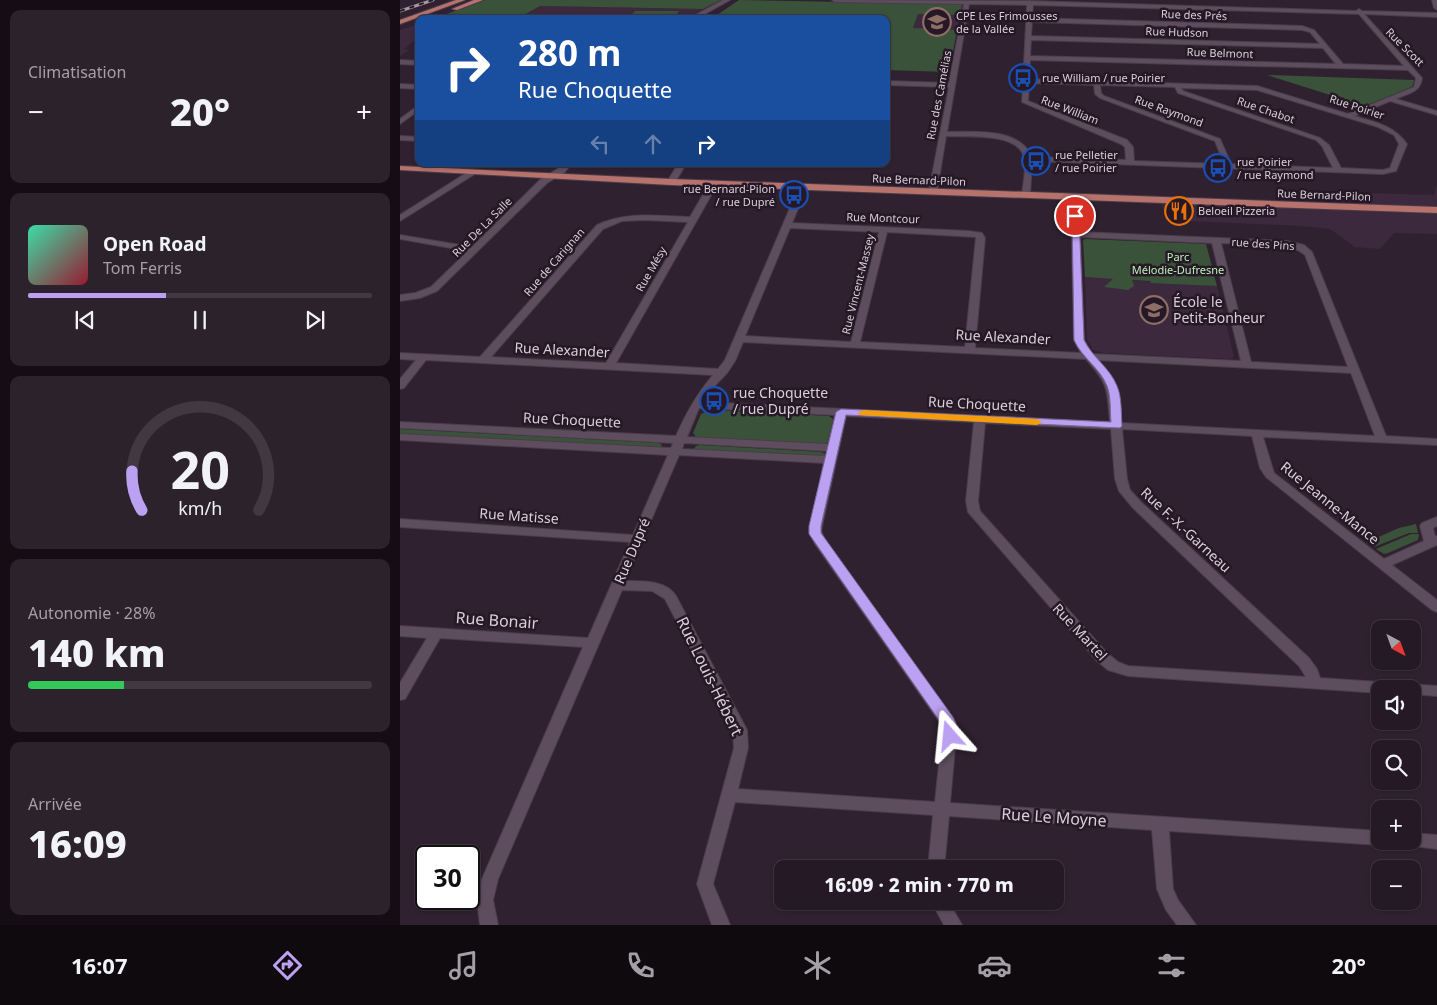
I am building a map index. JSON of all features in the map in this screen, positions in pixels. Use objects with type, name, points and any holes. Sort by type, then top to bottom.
[{"type":"main road","points":[[420,15],[462,0]]},
{"type":"main road","points":[[437,15],[480,0]]},
{"type":"main road","points":[[400,22],[415,17]]},
{"type":"main road","points":[[400,28],[415,23]]},
{"type":"main road","name":"Rue Bernard-Pilon","points":[[400,168],[670,182],[1437,210]]},
{"type":"street","points":[[704,15],[727,0]]},
{"type":"street","points":[[700,15],[734,0]]},
{"type":"street","points":[[834,0],[1143,3],[1437,15]]},
{"type":"street","points":[[1435,0],[1437,8]]},
{"type":"street","name":"Rue des Camélias","points":[[933,191],[967,2]]},
{"type":"street","name":"Rue William","points":[[1030,3],[1025,101],[1027,104],[1124,142],[1128,146],[1130,163]]},
{"type":"street","name":"Rue Scott","points":[[1348,116],[1418,87],[1419,76],[1372,28],[1359,11]]},
{"type":"street","name":"Rue des Prés","points":[[1029,20],[1300,28],[1311,30],[1342,66]]},
{"type":"street","name":"Rue Hudson","points":[[1028,38],[1326,46]]},
{"type":"street","name":"Rue Belmont","points":[[1028,58],[1411,68]]},
{"type":"street","points":[[400,62],[415,63]]},
{"type":"street","name":"Rue Poirier","points":[[1026,80],[1260,88],[1390,130],[1401,139],[1403,146],[1394,168],[1390,170],[1338,170],[1028,159]]},
{"type":"street","points":[[890,83],[952,85]]},
{"type":"street","name":"Rue Raymond","points":[[1097,83],[1099,94],[1102,97],[1218,140],[1228,166]]},
{"type":"street","name":"Rue Chabot","points":[[1177,85],[1180,92],[1318,139],[1325,145],[1338,170]]},
{"type":"street","points":[[400,86],[415,87]]},
{"type":"street","points":[[1390,99],[1437,114]]},
{"type":"street","points":[[400,112],[415,113]]},
{"type":"street","points":[[400,122],[415,113]]},
{"type":"street","points":[[943,134],[990,136],[1011,140],[1024,148],[1028,159],[1026,195]]},
{"type":"street","points":[[400,138],[415,139]]},
{"type":"street","points":[[552,176],[556,167]]},
{"type":"street","name":"Rue De La Salle","points":[[400,298],[426,294],[443,281],[544,181],[564,167]]},
{"type":"street","points":[[670,182],[680,167]]},
{"type":"street","points":[[400,219],[474,172]]},
{"type":"street","name":"Rue Mésy","points":[[609,366],[714,183]]},
{"type":"street","name":"Rue Dupré","points":[[489,925],[485,900],[490,880],[677,446],[696,405],[707,388],[722,374],[730,362],[803,187]]},
{"type":"street","name":"Rue F.-X.-Garneau","points":[[1074,197],[1078,338],[1081,347],[1104,373],[1112,387],[1122,483],[1131,499],[1304,662],[1312,673],[1314,682]]},
{"type":"street","name":"Rue de Carignan","points":[[483,360],[600,227],[612,221],[631,218],[692,220]]},
{"type":"street","name":"Rue Montcour","points":[[786,225],[970,232],[979,235],[981,238],[970,349]]},
{"type":"street","name":"Rue Vincent-Massey","points":[[855,344],[884,229]]},
{"type":"street","name":"rue des Pins","points":[[1075,234],[1290,244],[1306,250],[1382,439]]},
{"type":"street","points":[[400,237],[475,250]]},
{"type":"street","points":[[1216,241],[1247,365]]},
{"type":"street","name":"Rue Alexander","points":[[739,339],[970,349],[1354,370]]},
{"type":"street","name":"Rue Alexander","points":[[400,356],[709,371],[722,374]]},
{"type":"street","points":[[400,386],[423,358]]},
{"type":"street","name":"Rue Choquette","points":[[696,405],[1437,442]]},
{"type":"street","points":[[841,412],[815,526],[815,534],[949,723],[950,736],[937,860]]},
{"type":"street","name":"Rue Martel","points":[[980,419],[972,502],[974,512],[1105,660],[1113,666],[1128,670],[1371,686]]},
{"type":"street","name":"Rue Choquette","points":[[400,425],[677,446]]},
{"type":"street","name":"Rue Jeanne-Mance","points":[[1257,433],[1269,474],[1437,607]]},
{"type":"street","name":"Rue Choquette","points":[[400,437],[677,446],[831,454]]},
{"type":"street","name":"Rue Jeanne-Mance","points":[[1383,564],[1434,541],[1426,526],[1437,521]]},
{"type":"street","name":"Rue Matisse","points":[[400,524],[637,539]]},
{"type":"street","name":"Rue Louis-Hébert","points":[[617,585],[659,589],[668,594],[740,730],[741,748],[705,884],[721,925]]},
{"type":"street","name":"Rue Bonair","points":[[400,631],[592,643]]},
{"type":"street","points":[[400,695],[436,634]]},
{"type":"street","points":[[1421,690],[1437,691]]},
{"type":"street","name":"Rue Le Moyne","points":[[729,795],[1371,837]]},
{"type":"street","points":[[1160,824],[1167,894],[1172,905],[1188,925]]},
{"type":"street","points":[[1421,841],[1437,842]]},
{"type":"street","points":[[944,910],[953,925]]},
{"type":"shaded area","points":[[540,6],[703,9],[692,15],[524,15]]},
{"type":"shaded area","name":"CPE Les Frimousses de la Vallée","points":[[918,14],[960,15],[957,30],[913,29]]},
{"type":"shaded area","points":[[415,25],[415,40],[404,49],[409,50],[400,56],[400,30]]},
{"type":"shaded area","points":[[1437,184],[1437,207],[1370,204],[1364,193],[1434,195]]},
{"type":"shaded area","points":[[1162,203],[1437,214],[1437,234],[1394,233],[1380,249],[1355,247],[1330,229],[1166,220]]},
{"type":"shaded area","name":"École le Petit-Bonheur","points":[[1085,277],[1217,286],[1234,357],[1230,359],[1104,353],[1093,350],[1087,339]]},
{"type":"green space","points":[[485,0],[721,0],[703,9],[540,6],[524,15],[444,15]]},
{"type":"green space","points":[[739,0],[962,5],[960,15],[918,14],[913,28],[957,30],[949,72],[890,70],[890,15],[717,15]]},
{"type":"green space","points":[[635,11],[679,11],[676,15],[632,15]]},
{"type":"green space","points":[[1267,75],[1414,80],[1411,87],[1365,106]]},
{"type":"green space","name":"Parc Mélodie-Dufresne","points":[[1083,240],[1206,244],[1217,286],[1151,283],[1150,281],[1132,280],[1134,286],[1128,290],[1104,287],[1113,279],[1085,277]]},
{"type":"green space","points":[[711,410],[829,416],[834,420],[828,442],[821,445],[697,438],[693,433],[701,414]]},
{"type":"green space","points":[[400,429],[659,443],[662,445],[660,448],[400,435]]},
{"type":"green space","points":[[700,445],[821,452],[826,454],[824,457],[694,449]]},
{"type":"green space","points":[[1416,524],[1418,533],[1409,533],[1374,547],[1367,542],[1399,528]]},
{"type":"green space","points":[[1411,534],[1419,534],[1418,540],[1384,554],[1376,549]]},
{"type":"railway","points":[[400,11],[433,0]]},
{"type":"slow traffic","points":[[863,413],[1037,422]]},
{"type":"place","name":"CPE Les Frimousses de la Vallée","points":[[937,22]]},
{"type":"place","name":"rue William / rue Poirier","points":[[1023,78]]},
{"type":"place","name":"rue Pelletier / rue Poirier","points":[[1036,161]]},
{"type":"place","name":"rue Poirier / rue Raymond","points":[[1218,168]]},
{"type":"place","name":"rue Bernard-Pilon / rue Dupré","points":[[794,195]]},
{"type":"place","name":"Beloeil Pizzeria","points":[[1179,211]]},
{"type":"place","name":"École le Petit-Bonheur","points":[[1154,310]]},
{"type":"place","name":"rue Choquette / rue Dupré","points":[[714,401]]},
{"type":"route","points":[[950,736],[948,721],[815,534],[815,526],[832,448],[841,412],[1117,426],[1114,395],[1109,379],[1086,354],[1079,340],[1075,216]]}]
